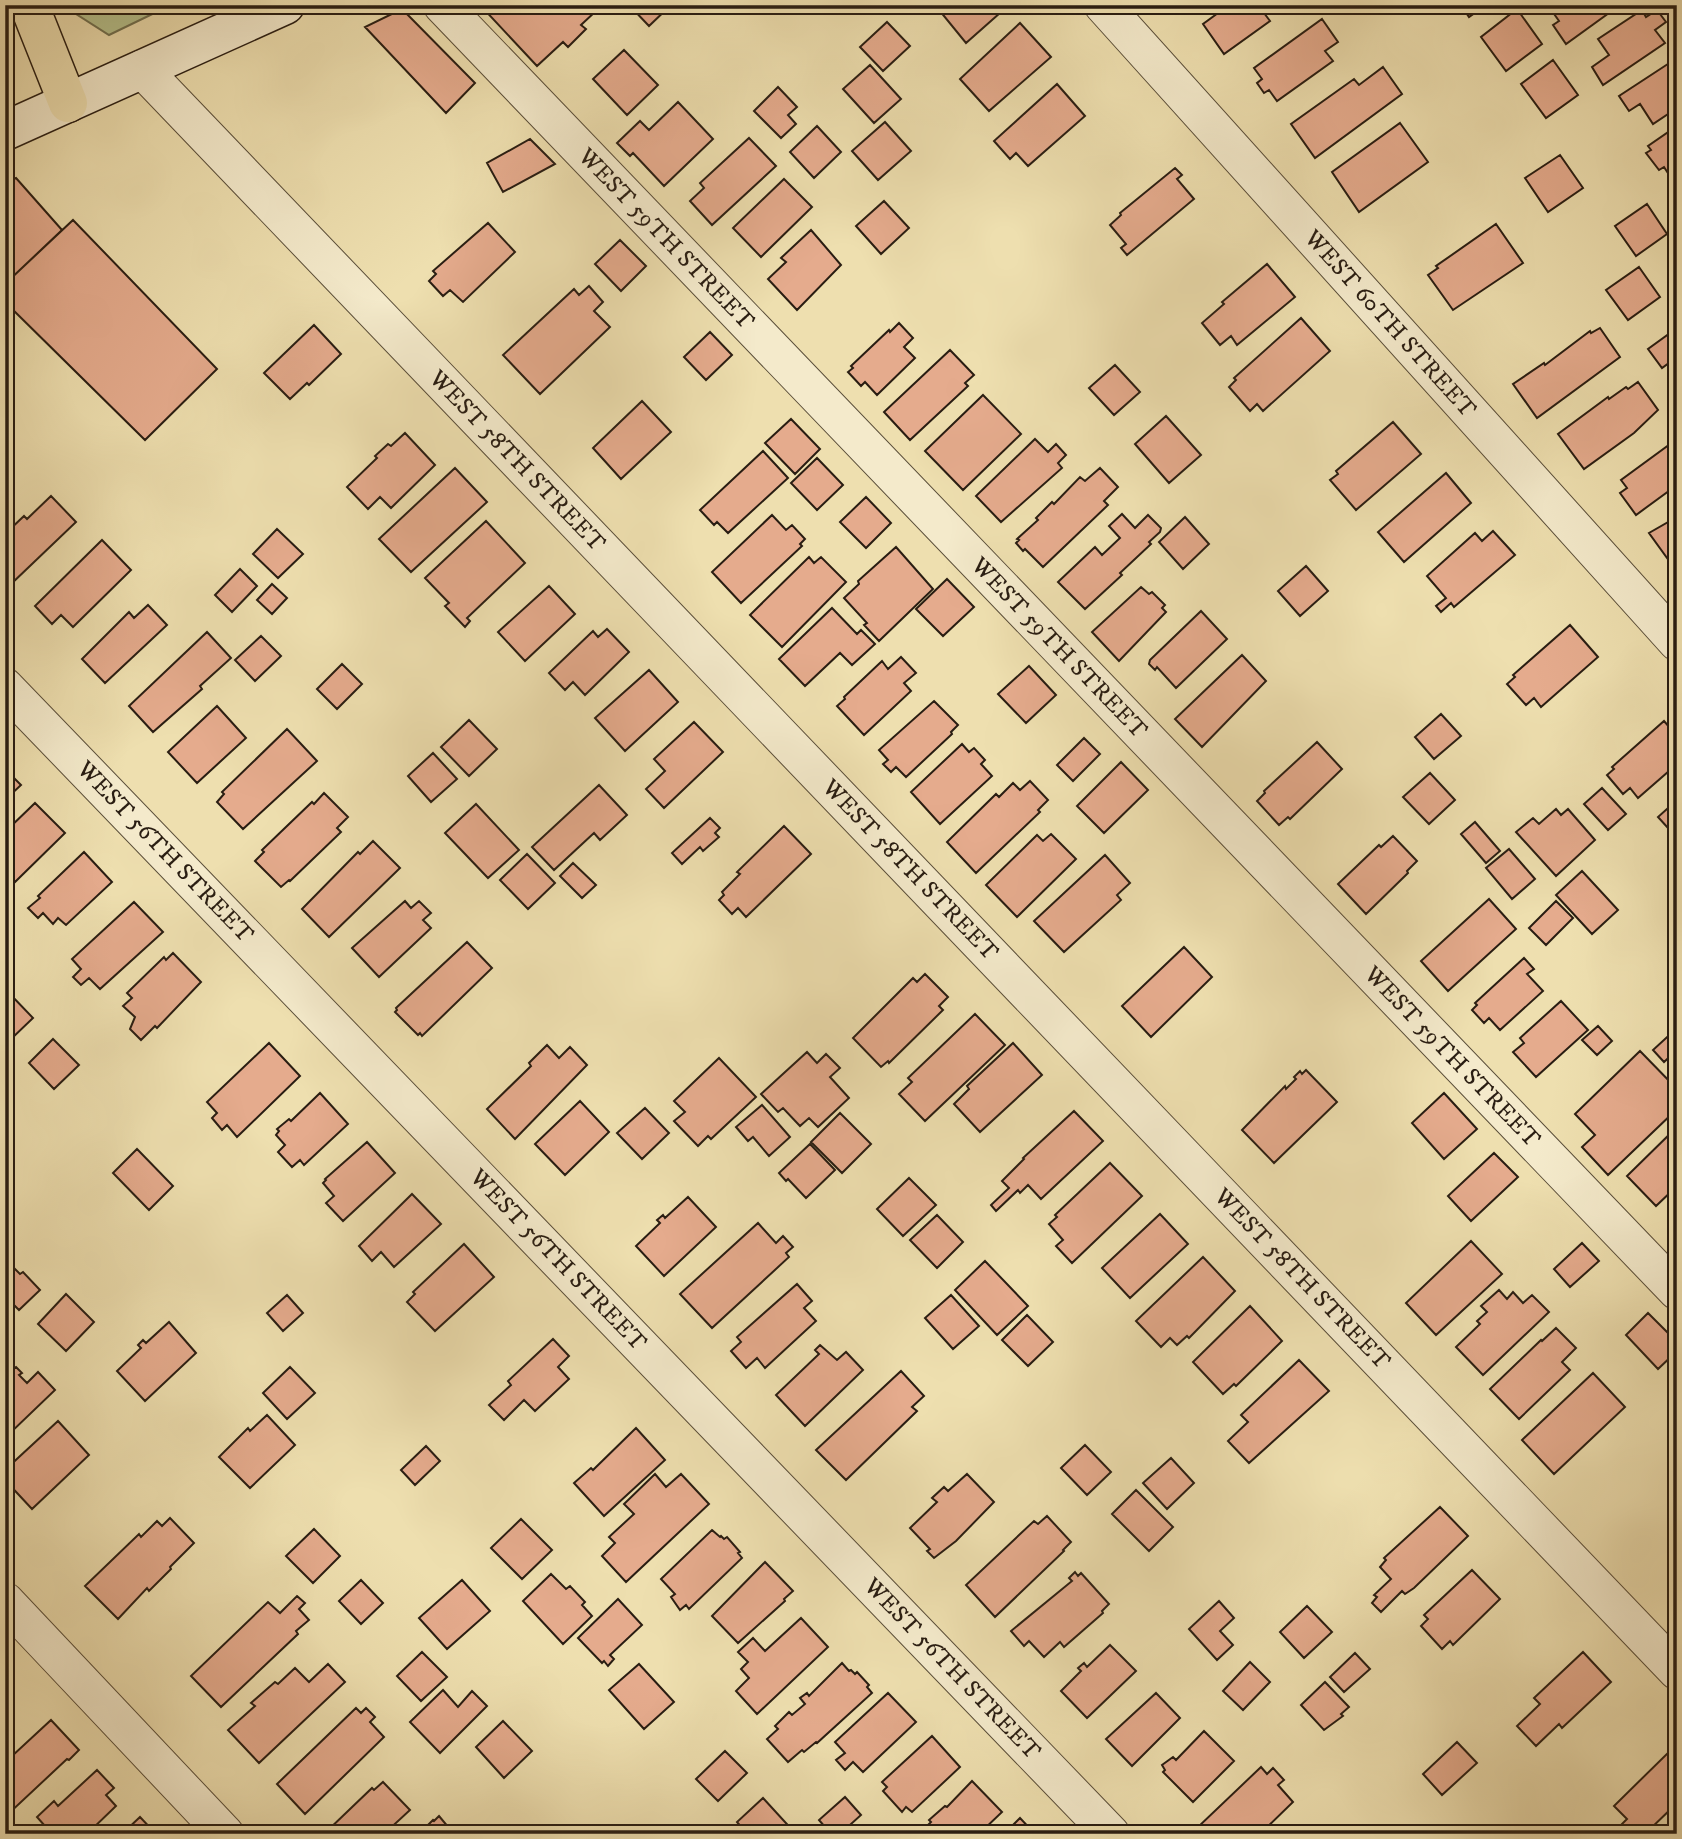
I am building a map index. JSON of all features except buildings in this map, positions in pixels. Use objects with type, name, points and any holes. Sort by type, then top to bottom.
[{"type":"highway","points":[[29,5],[68,103]]},
{"type":"main road","points":[[5,131],[142,69],[247,13],[285,5]]},
{"type":"street","name":"WEST 59TH STREET","points":[[442,5],[1677,1291]]},
{"type":"street","name":"WEST 60TH STREET","points":[[1103,5],[1677,642]]},
{"type":"street","name":"WEST 58TH STREET","points":[[142,69],[1677,1671]]},
{"type":"street","name":"WEST 56TH STREET","points":[[5,687],[1111,1834]]},
{"type":"street","points":[[5,1601],[225,1834]]},
{"type":"green space","points":[[62,5],[171,5],[109,35]]}]
